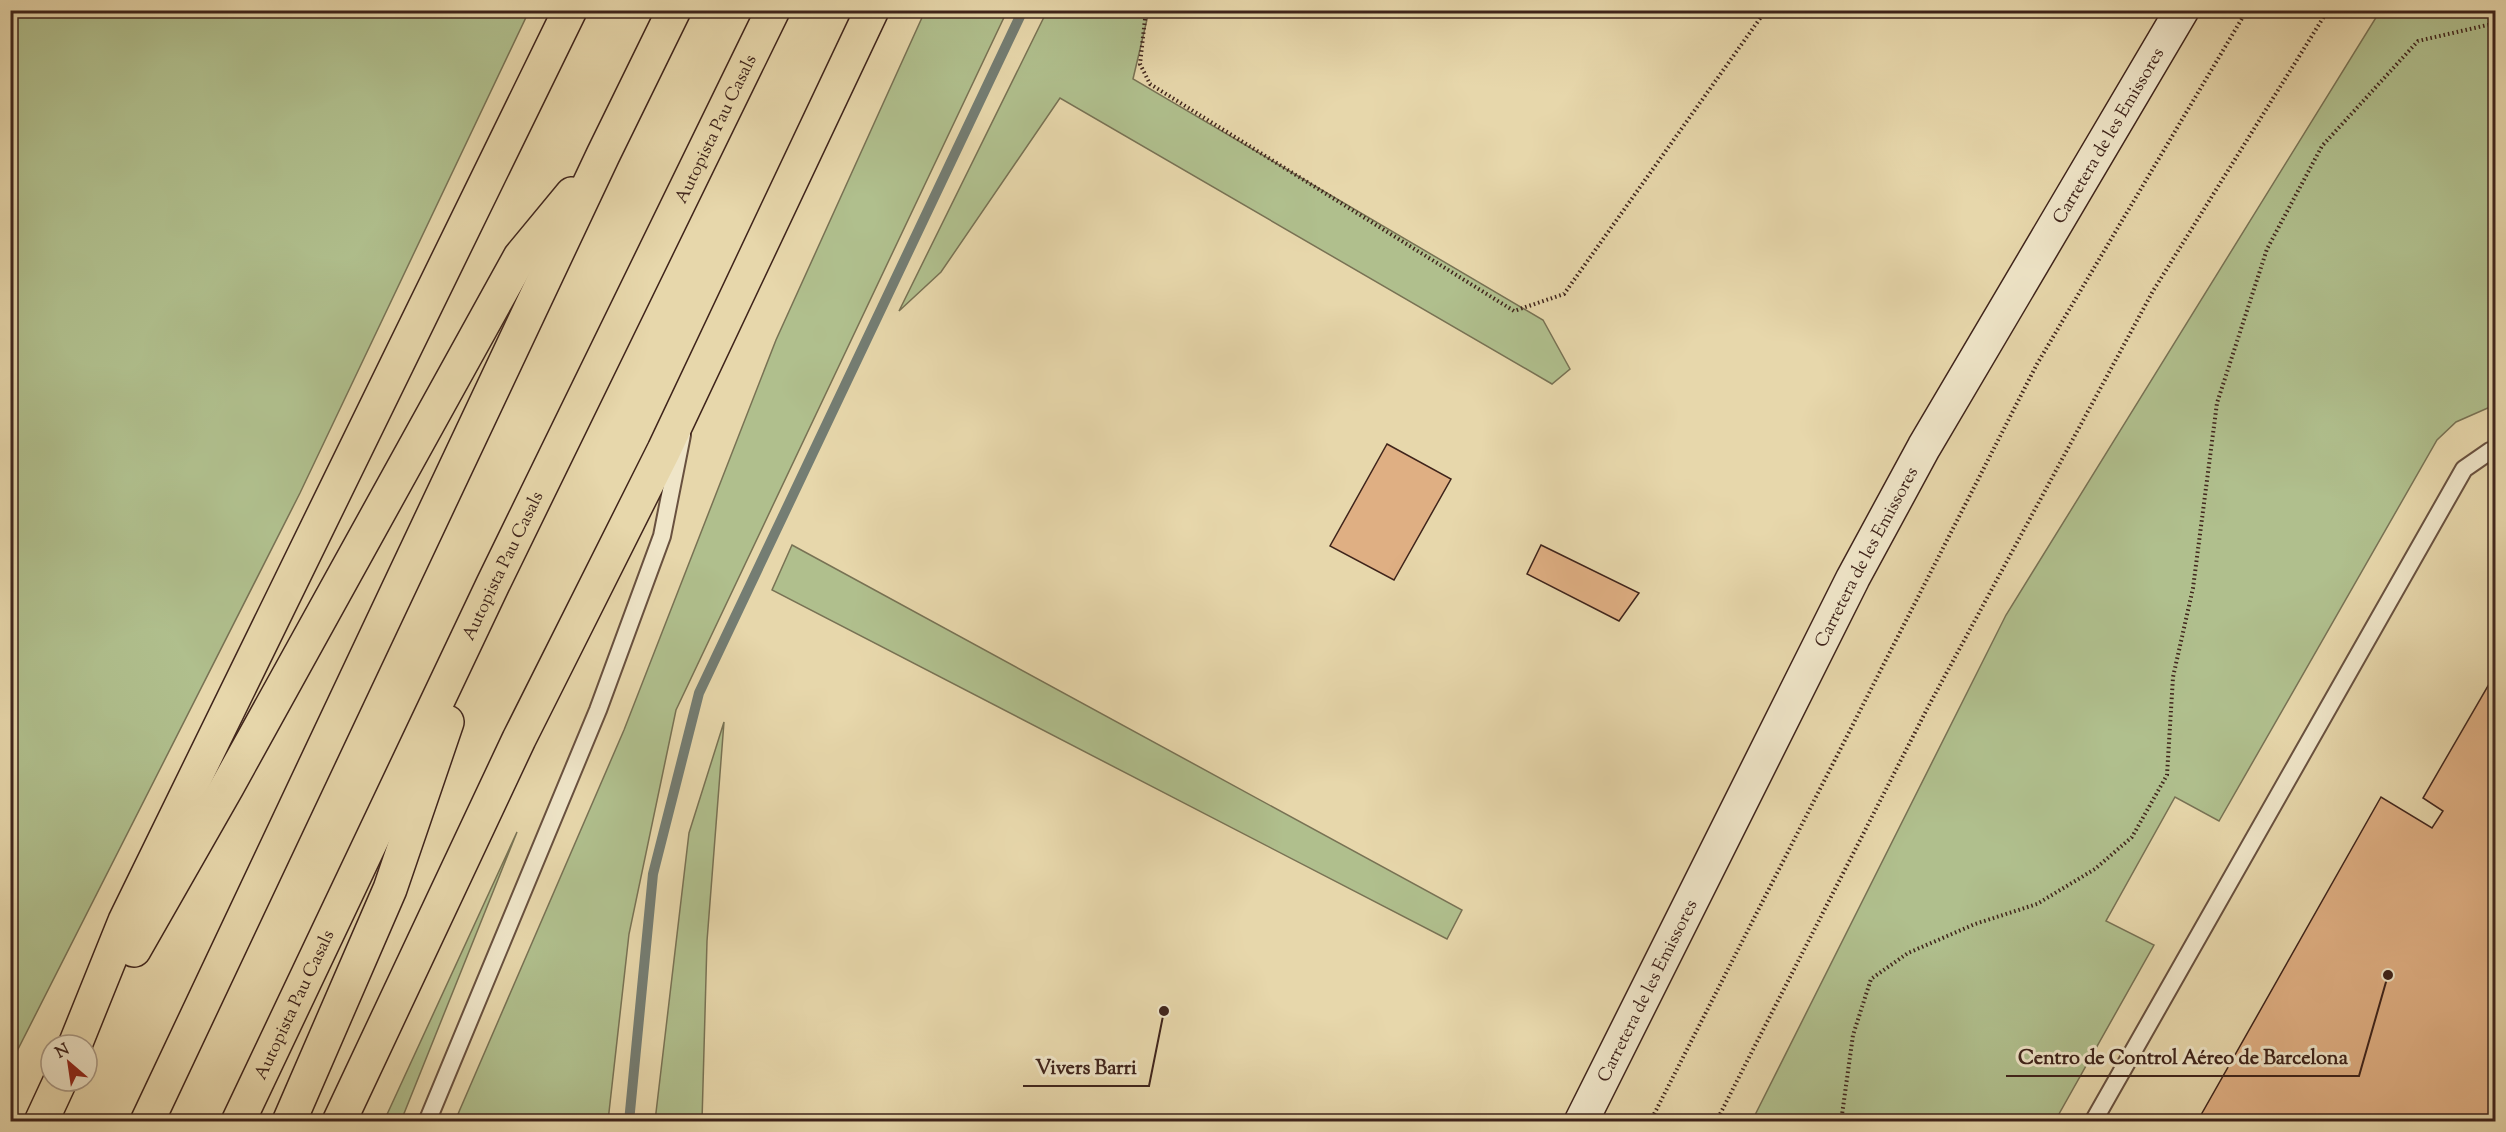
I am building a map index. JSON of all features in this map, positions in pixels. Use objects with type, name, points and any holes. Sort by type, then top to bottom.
[{"type":"highway","points":[[80,1033],[125,921],[570,10]]},
{"type":"highway","points":[[147,1122],[603,155],[674,10]]},
{"type":"highway","name":"Autopista Pau Casals","points":[[238,1122],[493,584],[773,10]]},
{"type":"highway","points":[[339,1122],[519,739],[664,450],[872,10]]},
{"type":"highway","points":[[87,1033],[233,777],[520,257],[603,155]]},
{"type":"highway","points":[[289,1122],[390,889],[493,584]]},
{"type":"highway","points":[[41,1122],[55,1093]]},
{"type":"street","name":"Carretera de les Emissores","points":[[1581,1122],[1852,578],[1924,447],[2182,10]]},
{"type":"lane","points":[[427,1122],[598,710],[662,536],[678,462],[687,399]]},
{"type":"lane","points":[[2093,1122],[2464,469],[2490,451],[2496,450]]},
{"type":"path","points":[[1146,10],[1140,64],[1150,84],[1514,311],[1564,294],[1766,10]]},
{"type":"path","points":[[1650,1122],[2037,364],[2247,10]]},
{"type":"path","points":[[1716,1122],[1927,709],[2153,291],[2328,10]]},
{"type":"path","points":[[1841,1122],[1853,1035],[1871,979],[1908,953],[1976,924],[2037,904],[2095,869],[2132,837],[2167,775],[2173,677],[2193,588],[2217,403],[2267,249],[2322,146],[2418,41],[2496,23]]},
{"type":"green space","points":[[10,11],[529,11],[300,493],[11,1063]]},
{"type":"green space","points":[[925,11],[1007,11],[676,710],[629,934],[608,1121],[455,1121],[624,730],[776,340]]},
{"type":"green space","points":[[1047,11],[1149,11],[1133,79],[1543,320],[1570,369],[1552,384],[1060,98],[941,272],[899,311]]},
{"type":"green space","points":[[2380,11],[2495,11],[2495,407],[2456,422],[2437,440],[2219,821],[2175,797],[2106,921],[2154,945],[2055,1121],[1752,1121],[2006,615]]},
{"type":"green space","points":[[792,545],[1462,910],[1447,939],[772,590]]},
{"type":"green space","points":[[724,722],[707,941],[702,1121],[655,1121],[689,833]]},
{"type":"green space","points":[[517,832],[401,1121],[384,1121]]},
{"type":"building","points":[[1387,444],[1451,479],[1394,580],[1330,546]]},
{"type":"building","points":[[1541,545],[1639,593],[1619,621],[1527,574]]},
{"type":"building","points":[[2496,672],[2496,1122],[2197,1122],[2381,797],[2432,828],[2443,811],[2423,798]]},
{"type":"waterway","points":[[629,1122],[653,874],[699,693],[1023,10]]},
{"type":"place","name":"Centro de Control Aéreo de Barcelona","points":[[2388,975]]},
{"type":"place","name":"Vivers Barri","points":[[1164,1011]]}]
